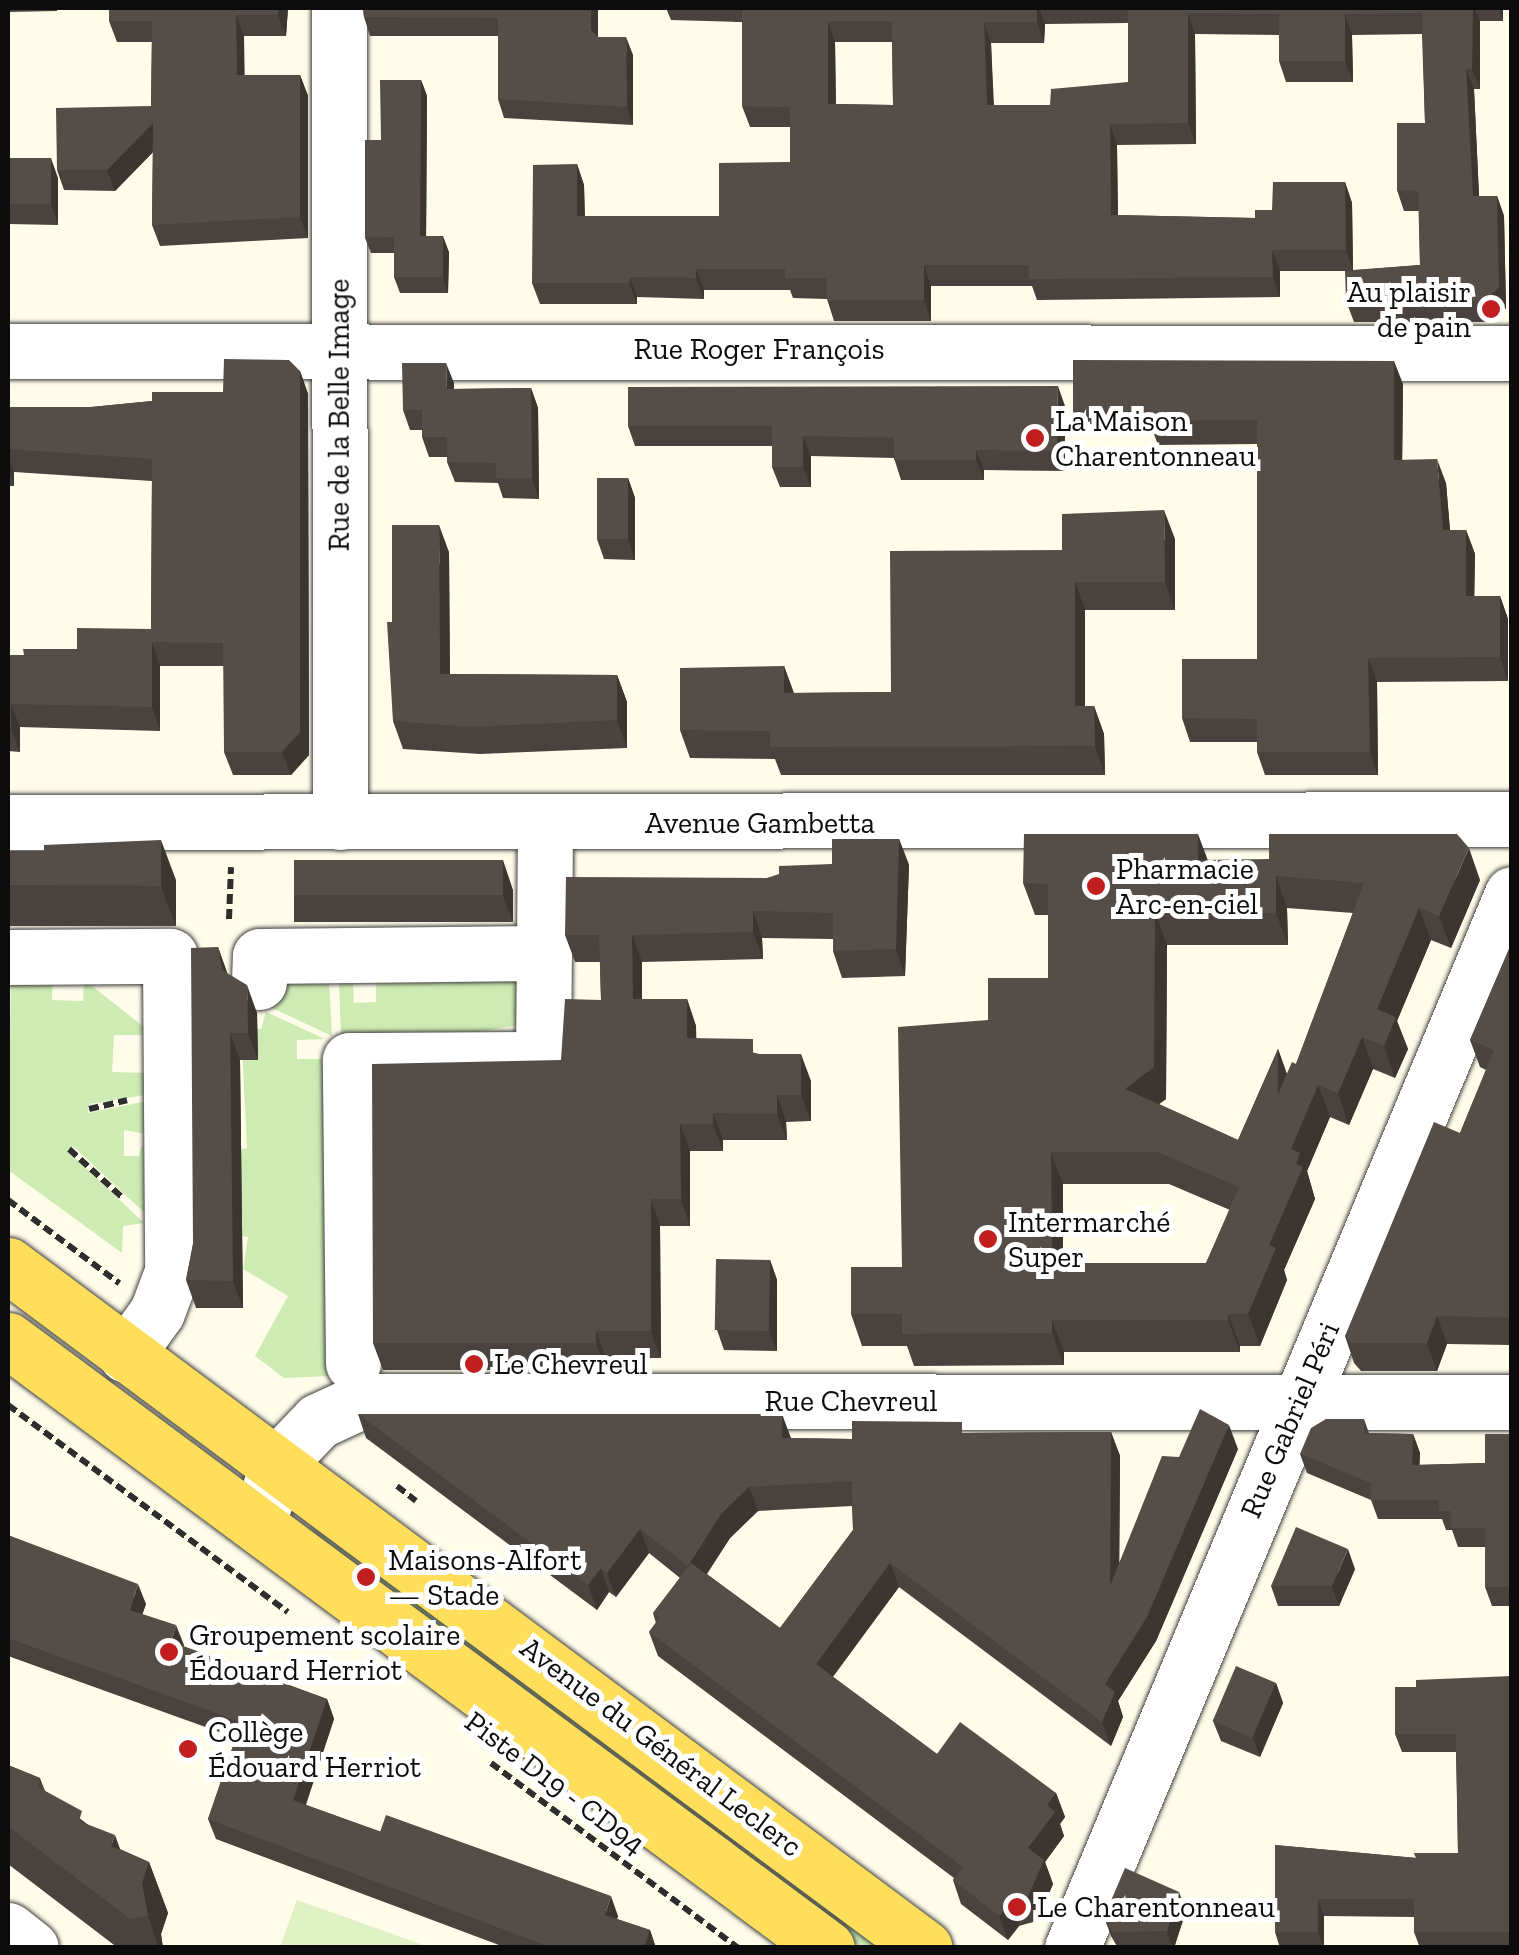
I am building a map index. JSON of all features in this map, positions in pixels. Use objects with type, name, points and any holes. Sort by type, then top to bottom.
[{"type":"main road","name":"Avenue du Général Leclerc","points":[[8,1265],[278,1462],[925,1948]]},
{"type":"main road","name":"Avenue du Général Leclerc","points":[[8,1340],[827,1948]]},
{"type":"street","name":"Rue de la Belle Image","points":[[339,8],[340,822]]},
{"type":"street","name":"Rue Roger François","points":[[8,351],[339,348],[1512,353]]},
{"type":"street","name":"Avenue Gambetta","points":[[8,822],[1512,819]]},
{"type":"street","points":[[352,1363],[350,1060],[543,1059],[545,822]]},
{"type":"street","name":"Rue Gabriel Péri","points":[[1072,1948],[1297,1401],[1512,894]]},
{"type":"street","points":[[259,982],[260,956],[544,953]]},
{"type":"street","points":[[8,957],[170,956],[172,1272],[157,1312],[126,1354]]},
{"type":"street","name":"Rue Chevreul","points":[[257,1524],[278,1462],[318,1421],[360,1401],[1512,1402]]},
{"type":"street","points":[[8,1930],[31,1948]]},
{"type":"path","points":[[69,1149],[152,1224],[172,1224]]},
{"type":"path","points":[[8,1405],[298,1619]]},
{"type":"path","points":[[397,1486],[416,1500]]},
{"type":"path","name":"Piste D19 - CD94","points":[[474,1750],[738,1948]]},
{"type":"green space","points":[[99,977],[92,986],[144,1027],[145,1035],[114,1035],[112,1072],[151,1073],[151,1094],[89,1104],[88,1113],[152,1100],[152,1135],[124,1130],[124,1156],[139,1156],[141,1147],[151,1146],[147,1215],[73,1146],[68,1151],[144,1223],[123,1226],[122,1253],[8,1170],[11,979],[53,978],[52,1000],[83,1001],[84,978]]},
{"type":"green space","points":[[360,978],[353,985],[354,1003],[376,1002],[376,978],[517,980],[519,1025],[371,1051],[341,1039],[339,980]]},
{"type":"green space","points":[[270,980],[329,980],[332,1036],[268,1006]]},
{"type":"green space","points":[[266,1012],[325,1039],[297,1040],[297,1059],[326,1059],[329,1376],[284,1378],[255,1356],[288,1296],[243,1269],[248,1237],[242,1236],[241,1149],[247,1148],[241,1027],[261,1029]]},
{"type":"green space","points":[[309,1516],[898,1947],[861,1947],[313,1540]]},
{"type":"green space","points":[[297,1900],[429,1947],[280,1947]]},
{"type":"building","points":[[109,8],[279,8],[278,15],[236,15],[237,75],[300,75],[300,217],[152,225],[153,123],[107,170],[57,170],[56,108],[151,106],[152,21],[109,21]]},
{"type":"building","points":[[363,8],[591,8],[591,30],[598,37],[626,37],[627,107],[498,99],[498,18],[364,17]]},
{"type":"building","points":[[742,8],[1037,8],[1037,22],[984,22],[987,105],[1050,105],[1051,89],[1128,82],[1128,8],[1473,8],[1472,69],[1466,69],[1473,196],[1497,196],[1499,287],[1485,301],[1346,301],[1345,271],[1420,265],[1418,191],[1397,190],[1397,123],[1425,123],[1422,13],[1345,14],[1345,61],[1279,61],[1279,14],[1188,13],[1188,123],[1110,124],[1111,215],[1255,218],[1255,210],[1272,210],[1273,182],[1345,182],[1346,250],[1272,250],[1273,277],[1029,279],[1029,265],[924,265],[924,300],[827,300],[826,278],[785,278],[785,269],[696,269],[696,278],[630,277],[629,283],[532,283],[533,165],[577,164],[577,216],[719,216],[719,163],[790,162],[790,107],[742,106]],"holes":[[[828,21],[892,21],[893,105],[828,104]]]},
{"type":"building","points":[[380,80],[421,80],[420,236],[443,236],[443,277],[394,277],[394,237],[365,238],[365,140],[381,140]]},
{"type":"building","points":[[8,158],[51,158],[51,204],[8,204]]},
{"type":"building","points":[[224,359],[289,360],[300,371],[300,732],[282,752],[224,752],[223,643],[152,642],[152,707],[11,704],[8,728],[8,655],[24,655],[23,649],[77,649],[77,628],[151,629],[152,459],[8,449],[8,407],[91,407],[152,401],[152,392],[223,392]]},
{"type":"building","points":[[1073,360],[1394,361],[1394,460],[1437,459],[1443,530],[1466,530],[1466,596],[1500,596],[1500,657],[1368,658],[1370,752],[1257,752],[1257,719],[1182,718],[1182,659],[1257,659],[1257,420],[1149,421],[1149,411],[1073,411]]},
{"type":"building","points":[[402,363],[446,363],[447,389],[531,388],[532,479],[496,478],[496,463],[447,462],[447,437],[422,437],[422,410],[403,410]]},
{"type":"building","points":[[1058,386],[1057,451],[976,450],[976,460],[894,460],[894,438],[803,436],[803,467],[772,467],[772,426],[628,426],[628,387]]},
{"type":"building","points":[[597,478],[628,478],[628,539],[597,539]]},
{"type":"building","points":[[1164,510],[1165,582],[1075,582],[1075,706],[1094,706],[1095,746],[770,747],[770,731],[680,730],[680,668],[784,666],[784,693],[891,692],[890,551],[1062,550],[1062,514]]},
{"type":"building","points":[[392,525],[439,525],[440,674],[617,675],[617,720],[470,727],[393,721],[387,622],[392,622]]},
{"type":"building","points":[[1024,834],[1198,834],[1198,860],[1269,859],[1269,834],[1457,834],[1469,848],[1439,916],[1419,908],[1377,1009],[1396,1017],[1384,1046],[1362,1037],[1338,1093],[1318,1085],[1291,1149],[1300,1153],[1296,1164],[1303,1167],[1269,1245],[1276,1248],[1248,1314],[1228,1314],[1228,1320],[1052,1320],[1052,1333],[902,1334],[902,1314],[851,1314],[851,1267],[902,1267],[898,1027],[988,1020],[988,978],[1048,978],[1048,884],[1023,883]],"holes":[[[1276,876],[1364,883],[1296,1064],[1292,1062],[1278,1094],[1278,1049],[1238,1140],[1125,1089],[1154,1067],[1155,913],[1276,913]],[[1051,1152],[1158,1152],[1239,1187],[1206,1263],[1052,1263]]]},
{"type":"building","points":[[832,839],[899,839],[896,949],[833,951],[833,913],[753,911],[753,932],[632,935],[633,999],[687,999],[687,1038],[753,1039],[753,1054],[801,1054],[801,1095],[777,1095],[777,1114],[713,1113],[713,1124],[680,1124],[681,1199],[651,1199],[651,1331],[596,1331],[596,1343],[373,1343],[372,1064],[561,1060],[565,999],[601,1000],[599,935],[565,935],[566,877],[767,878],[779,874],[779,866],[832,864]]},
{"type":"building","points":[[161,840],[161,886],[8,885],[8,851],[44,851],[44,845]]},
{"type":"building","points":[[294,860],[503,860],[503,895],[294,895]]},
{"type":"building","points":[[1512,942],[1512,1318],[1437,1316],[1427,1343],[1351,1343],[1345,1336],[1434,1122],[1460,1133],[1494,1050],[1470,1040]]},
{"type":"building","points":[[218,947],[222,970],[247,985],[248,1033],[230,1033],[233,1281],[186,1280],[193,1244],[191,948]]},
{"type":"building","points":[[716,1259],[770,1260],[769,1331],[715,1330]]},
{"type":"building","points":[[1200,1409],[1229,1425],[1147,1617],[1105,1684],[1115,1692],[1102,1722],[890,1563],[816,1664],[937,1754],[960,1722],[1056,1793],[1047,1805],[1055,1812],[1028,1848],[1044,1860],[1028,1897],[1010,1902],[999,1916],[953,1880],[963,1867],[649,1632],[659,1618],[653,1613],[691,1563],[780,1628],[853,1530],[852,1481],[749,1487],[721,1514],[688,1566],[640,1529],[607,1573],[601,1568],[588,1585],[358,1414],[782,1414],[782,1438],[852,1439],[852,1421],[962,1422],[962,1433],[1111,1432],[1110,1586],[1162,1456],[1179,1457]]},
{"type":"building","points":[[1326,1419],[1364,1419],[1364,1433],[1413,1434],[1412,1465],[1485,1463],[1485,1434],[1512,1434],[1512,1587],[1485,1587],[1485,1528],[1451,1528],[1451,1511],[1439,1511],[1439,1500],[1371,1500],[1371,1483],[1300,1454],[1311,1428]]},
{"type":"building","points":[[1296,1527],[1348,1549],[1332,1586],[1271,1586]]},
{"type":"building","points":[[8,1535],[138,1584],[130,1610],[176,1625],[171,1642],[327,1699],[293,1800],[380,1832],[386,1815],[611,1896],[605,1915],[650,1930],[644,1948],[553,1948],[208,1819],[241,1722],[8,1638]]},
{"type":"building","points":[[1236,1666],[1276,1683],[1252,1738],[1213,1721]]},
{"type":"building","points":[[1512,1676],[1512,1932],[1414,1932],[1414,1899],[1318,1899],[1318,1932],[1275,1932],[1275,1845],[1417,1858],[1414,1853],[1458,1853],[1456,1734],[1395,1734],[1395,1687],[1416,1687],[1416,1680]]},
{"type":"building","points":[[8,1765],[40,1778],[38,1787],[82,1811],[79,1821],[115,1835],[111,1846],[149,1862],[142,1883],[148,1916],[130,1919],[8,1826]]},
{"type":"building","points":[[1125,1868],[1179,1892],[1167,1931],[1113,1932],[1104,1917]]},
{"type":"place","name":"Au plaisir de pain","points":[[1491,309]]},
{"type":"place","name":"La Maison Charentonneau","points":[[1035,438]]},
{"type":"place","name":"Pharmacie Arc-en-ciel","points":[[1096,886]]},
{"type":"place","name":"Intermarché Super","points":[[988,1239]]},
{"type":"place","name":"Le Chevreul","points":[[474,1364]]},
{"type":"place","name":"Maisons-Alfort — Stade","points":[[366,1577]]},
{"type":"place","name":"Groupement scolaire Édouard Herriot","points":[[169,1652]]},
{"type":"place","name":"Collège Édouard Herriot","points":[[188,1749]]},
{"type":"place","name":"Le Charentonneau","points":[[1017,1907]]}]
